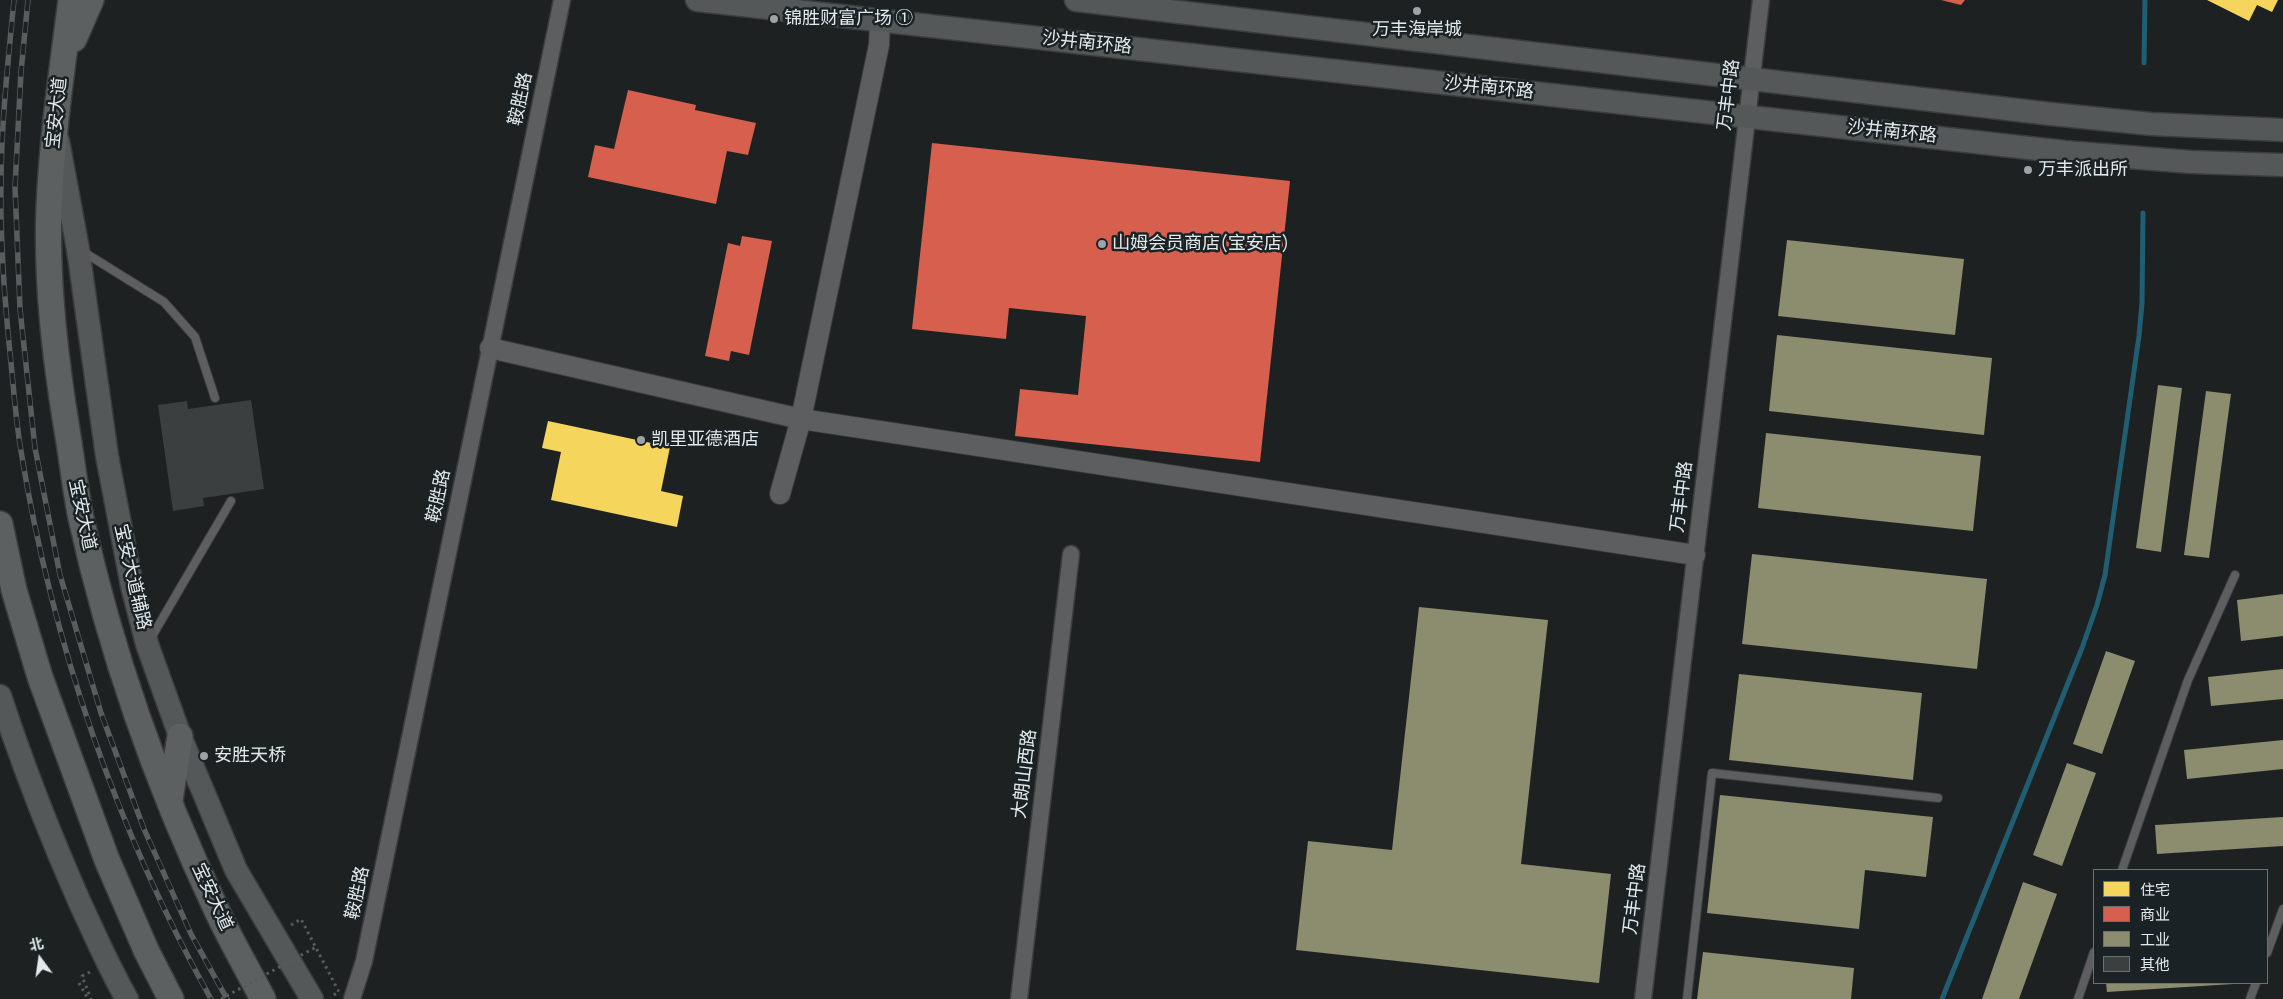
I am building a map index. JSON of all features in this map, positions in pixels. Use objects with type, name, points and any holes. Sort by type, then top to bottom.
[{"type":"main road","name":"宝安大道","points":[[71,0],[55,123],[49,209],[50,281],[56,363],[81,516],[108,624],[137,715],[169,803],[218,912],[263,999]]},
{"type":"main road","points":[[62,69],[91,0]]},
{"type":"main road","name":"沙井南环路","points":[[697,0],[2130,158],[2283,165]]},
{"type":"main road","name":"沙井南环路","points":[[1076,0],[2101,120],[2282,130]]},
{"type":"main road","name":"宝安大道辅路","points":[[55,123],[78,249],[107,456],[132,586],[148,644],[180,736],[236,870],[312,999]]},
{"type":"main road","points":[[0,524],[14,590],[40,677],[107,860],[146,950],[171,999]]},
{"type":"main road","points":[[0,696],[19,752],[58,853],[111,972],[127,999]]},
{"type":"main road","points":[[169,803],[180,736]]},
{"type":"street","name":"鞍胜路","points":[[352,999],[364,961],[562,0]]},
{"type":"street","name":"万丰中路","points":[[1643,999],[1761,0]]},
{"type":"street","points":[[780,494],[800,419],[880,46],[880,20]]},
{"type":"street","points":[[490,348],[800,419],[1695,555]]},
{"type":"street","name":"大朗山西路","points":[[1019,999],[1071,554]]},
{"type":"lane","points":[[78,249],[164,302],[195,337],[215,398]]},
{"type":"lane","points":[[148,644],[231,501]]},
{"type":"lane","points":[[2122,869],[2188,680],[2235,575]]},
{"type":"lane","points":[[1687,999],[1712,773],[1938,798]]},
{"type":"lane","points":[[2268,950],[2283,910]]},
{"type":"lane","points":[[2078,999],[2093,955]]},
{"type":"lane","points":[[2250,999],[2256,984]]},
{"type":"path","points":[[286,917],[291,925],[301,920],[339,992],[327,999]]},
{"type":"path","points":[[221,999],[316,947]]},
{"type":"path","points":[[90,972],[82,976],[90,999]]},
{"type":"path","points":[[79,983],[90,999]]},
{"type":"building: 住宅","points":[[2207,0],[2278,0],[2272,12],[2257,5],[2249,21]]},
{"type":"building: 住宅","points":[[548,421],[670,447],[661,491],[683,496],[677,527],[551,500],[561,452],[542,448]]},
{"type":"building: 商业","points":[[1941,0],[1965,0],[1961,5]]},
{"type":"building: 商业","points":[[628,90],[696,105],[695,110],[756,123],[748,155],[727,151],[716,204],[588,177],[595,145],[614,149]]},
{"type":"building: 商业","name":"山姆会员商店(宝安店)","points":[[932,143],[1290,181],[1260,462],[1015,436],[1020,389],[1078,395],[1086,316],[1009,308],[1006,339],[912,329]]},
{"type":"building: 商业","points":[[742,236],[772,241],[749,355],[731,351],[729,361],[705,356],[728,243],[740,246]]},
{"type":"building: 工业","points":[[1787,240],[1964,259],[1955,335],[1778,316]]},
{"type":"building: 工业","points":[[1777,335],[1992,358],[1984,435],[1769,411]]},
{"type":"building: 工业","points":[[2158,385],[2182,388],[2161,552],[2136,548]]},
{"type":"building: 工业","points":[[2206,391],[2231,394],[2209,558],[2184,555]]},
{"type":"building: 工业","points":[[1766,433],[1981,456],[1973,531],[1758,508]]},
{"type":"building: 工业","points":[[1752,554],[1987,579],[1977,669],[1742,644]]},
{"type":"building: 工业","points":[[2283,594],[2283,636],[2241,641],[2237,600]]},
{"type":"building: 工业","points":[[1419,607],[1548,620],[1521,864],[1611,874],[1599,983],[1296,950],[1308,841],[1392,850]]},
{"type":"building: 工业","points":[[2106,651],[2135,661],[2102,754],[2073,744]]},
{"type":"building: 工业","points":[[2283,669],[2283,699],[2211,706],[2208,677]]},
{"type":"building: 工业","points":[[1739,674],[1922,693],[1913,780],[1729,760]]},
{"type":"building: 工业","points":[[2283,740],[2283,769],[2187,779],[2184,750]]},
{"type":"building: 工业","points":[[2067,763],[2096,773],[2062,866],[2033,855]]},
{"type":"building: 工业","points":[[1720,795],[1933,817],[1926,877],[1865,870],[1859,929],[1707,913]]},
{"type":"building: 工业","points":[[2283,817],[2283,846],[2157,854],[2155,825]]},
{"type":"building: 工业","points":[[2023,882],[2057,894],[2019,999],[1982,999]]},
{"type":"building: 工业","points":[[1703,952],[1854,968],[1851,999],[1697,999]]},
{"type":"building: 工业","points":[[2106,984],[2233,984],[2107,992]]},
{"type":"building: 其他","points":[[251,400],[264,489],[203,498],[204,506],[173,511],[158,405],[187,401],[188,409]]},
{"type":"waterway","points":[[2144,63],[2145,0]]},
{"type":"waterway","points":[[1942,999],[2082,648],[2105,575],[2139,336],[2142,303],[2143,213]]},
{"type":"railway","points":[[14,0],[2,140],[2,253],[16,418],[34,522],[70,664],[92,734],[146,869],[177,935],[211,999]]},
{"type":"railway","points":[[28,0],[21,72],[15,187],[20,309],[35,448],[60,575],[101,713],[144,829],[191,934],[227,999]]},
{"type":"place","name":"万丰海岸城","points":[[1417,11]]},
{"type":"place","name":"锦胜财富广场 ①","points":[[774,19]]},
{"type":"place","name":"万丰派出所","points":[[2028,170]]},
{"type":"place","name":"山姆会员商店(宝安店)","points":[[1102,244]]},
{"type":"place","name":"凯里亚德酒店","points":[[641,440]]},
{"type":"place","name":"安胜天桥","points":[[204,756]]}]
